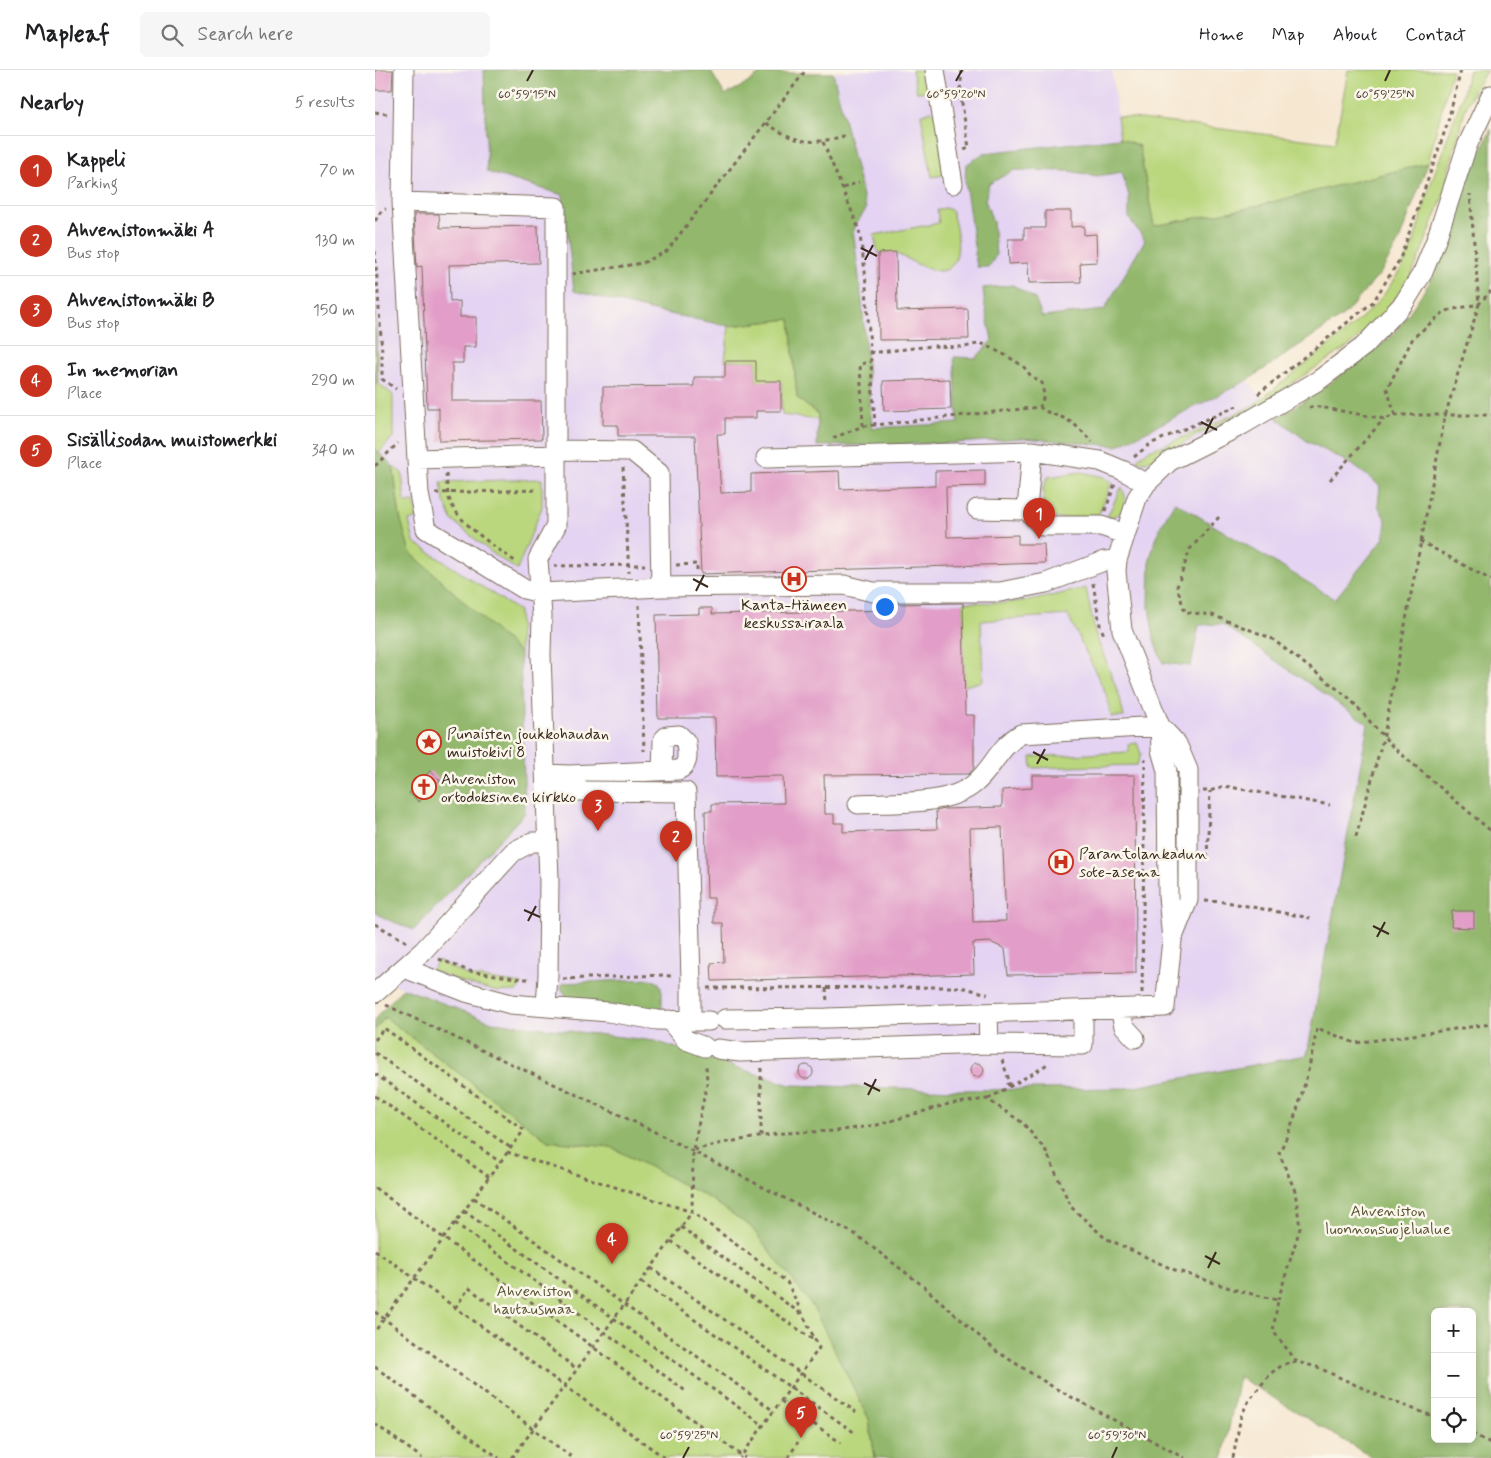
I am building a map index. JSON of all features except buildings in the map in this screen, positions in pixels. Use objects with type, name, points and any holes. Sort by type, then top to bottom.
[{"type":"street","points":[[404,70],[402,202],[419,494],[426,529],[524,590],[541,593],[661,587],[844,584],[873,592],[999,592],[1046,583],[1104,561],[1117,560]]},
{"type":"street","points":[[935,70],[953,184]]},
{"type":"street","points":[[404,968],[467,992],[511,1004],[608,1012],[657,1020],[1165,1007],[1172,940],[1168,896],[1167,771],[1161,750],[1160,726],[1122,630],[1116,571],[1117,560],[1137,498],[1146,484],[1170,461],[1242,425],[1319,380],[1364,346],[1403,303],[1423,272],[1436,240],[1467,146],[1491,95]]},
{"type":"street","points":[[402,202],[556,207],[556,526],[538,559],[541,593],[548,842],[548,979],[546,1006]]},
{"type":"street","points":[[417,459],[557,452],[632,451],[659,473],[661,587]]},
{"type":"street","points":[[765,458],[1032,451],[1100,461],[1124,470],[1146,484]]},
{"type":"street","points":[[1027,510],[1032,451]]},
{"type":"street","points":[[977,510],[1027,510],[1042,526],[1101,526],[1125,534]]},
{"type":"street","points":[[858,804],[941,799],[963,791],[975,784],[1003,748],[1021,734],[1160,726],[1177,744],[1187,770],[1188,900],[1172,940]]},
{"type":"street","points":[[546,782],[569,775],[653,771]]},
{"type":"street","points":[[546,782],[585,791],[686,792],[691,981],[708,1020]]},
{"type":"street","points":[[379,998],[404,968],[423,951],[513,852],[532,842],[548,842]]},
{"type":"street","points":[[1120,1009],[1124,1026],[1135,1038]]},
{"type":"street","points":[[669,1020],[685,1040],[712,1048],[740,1052],[992,1044],[1083,1045],[1083,1010]]},
{"type":"street","points":[[988,1013],[992,1044]]},
{"type":"path","points":[[557,276],[643,263],[667,251],[806,70]]},
{"type":"path","points":[[949,154],[969,148],[960,91],[962,70]]},
{"type":"path","points":[[766,123],[795,140],[823,142],[848,135]]},
{"type":"path","points":[[823,142],[859,229],[865,271],[875,425]]},
{"type":"path","points":[[843,188],[859,182]]},
{"type":"path","points":[[1356,837],[1384,735],[1445,416],[1479,304],[1470,185]]},
{"type":"path","points":[[375,251],[382,379],[398,391]]},
{"type":"path","points":[[1395,415],[1387,389],[1413,338],[1445,310],[1479,304],[1491,291]]},
{"type":"path","points":[[871,353],[932,346],[965,347],[981,343],[1023,366],[1031,376],[1041,383],[1044,396],[1040,407]]},
{"type":"path","points":[[863,426],[860,364],[871,362]]},
{"type":"path","points":[[1314,406],[1385,419]]},
{"type":"path","points":[[830,439],[863,426],[1040,407],[1044,411],[1063,418],[1081,429],[1093,444]]},
{"type":"path","points":[[1330,480],[1385,419],[1395,415],[1491,415]]},
{"type":"path","points":[[375,466],[398,443],[398,434]]},
{"type":"path","points":[[623,450],[628,566],[639,607],[653,771]]},
{"type":"path","points":[[444,458],[449,500],[457,515],[523,567],[697,564]]},
{"type":"path","points":[[448,493],[547,490]]},
{"type":"path","points":[[1219,517],[1190,549],[1177,587],[1185,612],[1211,615],[1271,638],[1349,698],[1392,746],[1491,831]]},
{"type":"path","points":[[1420,541],[1491,580]]},
{"type":"path","points":[[1188,790],[1210,791],[1225,786],[1330,805]]},
{"type":"path","points":[[1145,790],[1167,791]]},
{"type":"path","points":[[1207,863],[1210,791]]},
{"type":"path","points":[[1205,892],[1204,901],[1226,902],[1310,918]]},
{"type":"path","points":[[375,924],[408,942]]},
{"type":"path","points":[[379,998],[693,1150],[855,1234],[921,1285],[996,1351],[1053,1387],[1184,1458]]},
{"type":"path","points":[[1297,1362],[1273,1330],[1278,1300],[1300,1228],[1295,1191],[1279,1153],[1290,1132],[1310,1063],[1317,1028],[1355,1043],[1491,1024]]},
{"type":"path","points":[[375,1040],[384,1028],[524,1130],[375,1331]]},
{"type":"path","points":[[987,1099],[1010,1083],[992,1044]]},
{"type":"path","points":[[512,1458],[691,1212],[693,1150],[712,1048]]},
{"type":"path","points":[[760,1052],[761,1137]]},
{"type":"path","points":[[375,1053],[511,1148]]},
{"type":"path","points":[[693,1150],[783,1133],[836,1131],[877,1125],[949,1104],[987,1099],[1052,1061]]},
{"type":"path","points":[[375,1074],[500,1162]]},
{"type":"path","points":[[375,1096],[489,1177]]},
{"type":"path","points":[[987,1099],[1023,1123],[1046,1151],[1071,1207],[1105,1238],[1172,1269],[1239,1291],[1278,1300]]},
{"type":"path","points":[[375,1188],[742,1457],[819,1348],[787,1282],[691,1212],[507,1152]]},
{"type":"path","points":[[474,1198],[774,1411]]},
{"type":"path","points":[[464,1211],[763,1425]]},
{"type":"path","points":[[455,1223],[687,1392]]},
{"type":"path","points":[[681,1227],[804,1317]]},
{"type":"path","points":[[671,1241],[816,1341]]},
{"type":"path","points":[[375,1250],[665,1458]]},
{"type":"path","points":[[651,1268],[856,1412]]},
{"type":"path","points":[[641,1282],[855,1433]]},
{"type":"path","points":[[455,1308],[469,1288],[577,1369]]},
{"type":"path","points":[[375,1312],[573,1458]]},
{"type":"path","points":[[1233,1458],[1241,1416],[1249,1400],[1271,1372],[1284,1364],[1297,1362],[1317,1367],[1384,1398],[1431,1416]]},
{"type":"path","points":[[375,1367],[499,1458]]},
{"type":"path","points":[[781,1401],[841,1443]]},
{"type":"path","points":[[375,1424],[422,1458]]},
{"type":"path","points":[[1476,1436],[1491,1443]]},
{"type":"path","points":[[788,1458],[798,1442]]},
{"type":"shaded area","name":"Kanta-Hämeen keskussairaala","points":[[375,70],[484,70],[487,172],[563,195],[574,291],[729,326],[775,136],[833,73],[856,70],[1112,70],[1120,137],[1154,226],[1117,446],[1248,380],[1277,418],[1307,441],[1353,465],[1380,486],[1378,505],[1386,521],[1385,538],[1335,599],[1175,503],[1160,527],[1150,558],[1149,608],[1155,644],[1199,625],[1222,624],[1368,724],[1307,1055],[1129,1088],[960,1090],[790,1085],[655,1041],[492,1022],[375,976],[375,889],[414,930],[525,813],[520,653],[375,531]]},
{"type":"green space","points":[[484,70],[710,70],[725,95],[746,84],[761,73],[833,73],[866,209],[853,229],[862,302],[872,428],[958,423],[954,357],[976,358],[992,340],[983,288],[1013,285],[1035,299],[1042,317],[1104,310],[1145,240],[1129,218],[1129,196],[1122,172],[1097,176],[1069,171],[1014,170],[989,184],[985,200],[993,222],[996,255],[989,267],[977,267],[965,181],[966,165],[984,153],[1120,138],[1139,146],[1154,226],[1244,209],[1428,163],[1399,241],[1380,274],[1344,315],[1248,380],[1117,446],[1023,438],[958,443],[817,446],[818,414],[797,398],[790,319],[729,326],[650,310],[574,291],[563,195],[487,172]]},
{"type":"green space","points":[[912,70],[930,70],[929,91],[917,92]]},
{"type":"green space","points":[[1348,70],[1452,70],[1428,163],[1244,209],[1154,226],[1139,146],[1120,138],[1117,116],[1335,143]]},
{"type":"green space","points":[[1469,70],[1487,70],[1474,90],[1465,110],[1448,173],[1445,192],[1416,265],[1407,283],[1384,315],[1349,346],[1269,400],[1199,434],[1158,458],[1145,462],[1137,461],[1139,457],[1149,450],[1201,430],[1255,404],[1346,332],[1385,293],[1401,269],[1413,244],[1431,183],[1461,100]]},
{"type":"green space","points":[[931,111],[937,114],[944,175],[932,177],[921,115]]},
{"type":"green space","name":"Ahveniston luonnonsuojelualue","points":[[1491,129],[1491,1458],[1373,1458],[1239,1377],[1223,1458],[875,1458],[869,1419],[813,1307],[751,1227],[711,1199],[611,1147],[548,1141],[385,1017],[375,1030],[375,1019],[403,988],[492,1022],[655,1041],[790,1085],[960,1090],[1129,1088],[1307,1055],[1368,724],[1222,624],[1199,625],[1191,666],[1163,663],[1155,644],[1149,608],[1150,558],[1160,527],[1175,502],[1335,599],[1384,538],[1386,521],[1378,505],[1380,486],[1353,465],[1307,441],[1277,418],[1317,393],[1394,335],[1436,273],[1464,188]]},
{"type":"green space","points":[[945,208],[951,210],[957,235],[957,254],[950,267],[936,271],[895,253],[878,253],[874,235],[939,223],[937,210]]},
{"type":"green space","points":[[375,308],[378,383],[375,386]]},
{"type":"green space","points":[[790,319],[797,398],[818,414],[818,420],[782,415],[781,382],[756,381],[756,361],[725,361],[729,326]]},
{"type":"green space","points":[[378,383],[393,395],[393,437],[379,453],[375,449],[375,386]]},
{"type":"green space","points":[[375,449],[393,466],[400,517],[410,552],[520,653],[525,813],[414,930],[386,919],[375,912]]},
{"type":"green space","points":[[393,466],[402,473],[405,503],[414,502],[418,518],[409,521],[414,542],[519,611],[520,653],[409,552],[400,517]]},
{"type":"green space","points":[[1081,472],[1104,477],[1112,482],[1099,514],[1059,519],[1044,515],[1043,488],[1048,477]]},
{"type":"green space","points":[[542,479],[542,507],[517,570],[492,553],[452,520],[444,501],[441,482]]},
{"type":"green space","points":[[1121,488],[1125,499],[1124,508],[1118,514],[1107,517]]},
{"type":"green space","points":[[1086,588],[1095,633],[1120,698],[1124,717],[1111,717],[1107,696],[1068,615],[981,621],[983,681],[964,686],[963,602],[1004,603],[1038,599]]},
{"type":"green space","points":[[1137,743],[1141,754],[1137,765],[1032,768],[1031,757],[1129,752],[1128,744]]},
{"type":"green space","points":[[438,961],[469,976],[522,984],[517,991],[498,992],[468,984],[431,970]]},
{"type":"green space","points":[[651,979],[659,983],[662,991],[662,1006],[658,1009],[576,1003],[567,997],[561,987],[563,983]]},
{"type":"green space","name":"Ahveniston hautausmaa","points":[[385,1017],[548,1141],[611,1147],[711,1199],[751,1227],[813,1306],[869,1419],[875,1458],[375,1458],[375,1030]]},
{"type":"place","name":"Kappeli","points":[[1039,539]]},
{"type":"place","name":"Kanta-Hämeen keskussairaala","points":[[794,579]]},
{"type":"place","name":"Punaisten joukkohaudan muistokivi 8","points":[[429,742]]},
{"type":"place","name":"Ahveniston ortodoksinen kirkko","points":[[424,787]]},
{"type":"place","name":"Ahvenistonmäki B","points":[[598,831]]},
{"type":"place","name":"Ahvenistonmäki A","points":[[676,862]]},
{"type":"place","name":"Parantolankadun sote-asema","points":[[1061,862]]},
{"type":"place","name":"In memorian","points":[[612,1264]]},
{"type":"place","name":"Sisällisodan muistomerkki","points":[[801,1438]]}]
